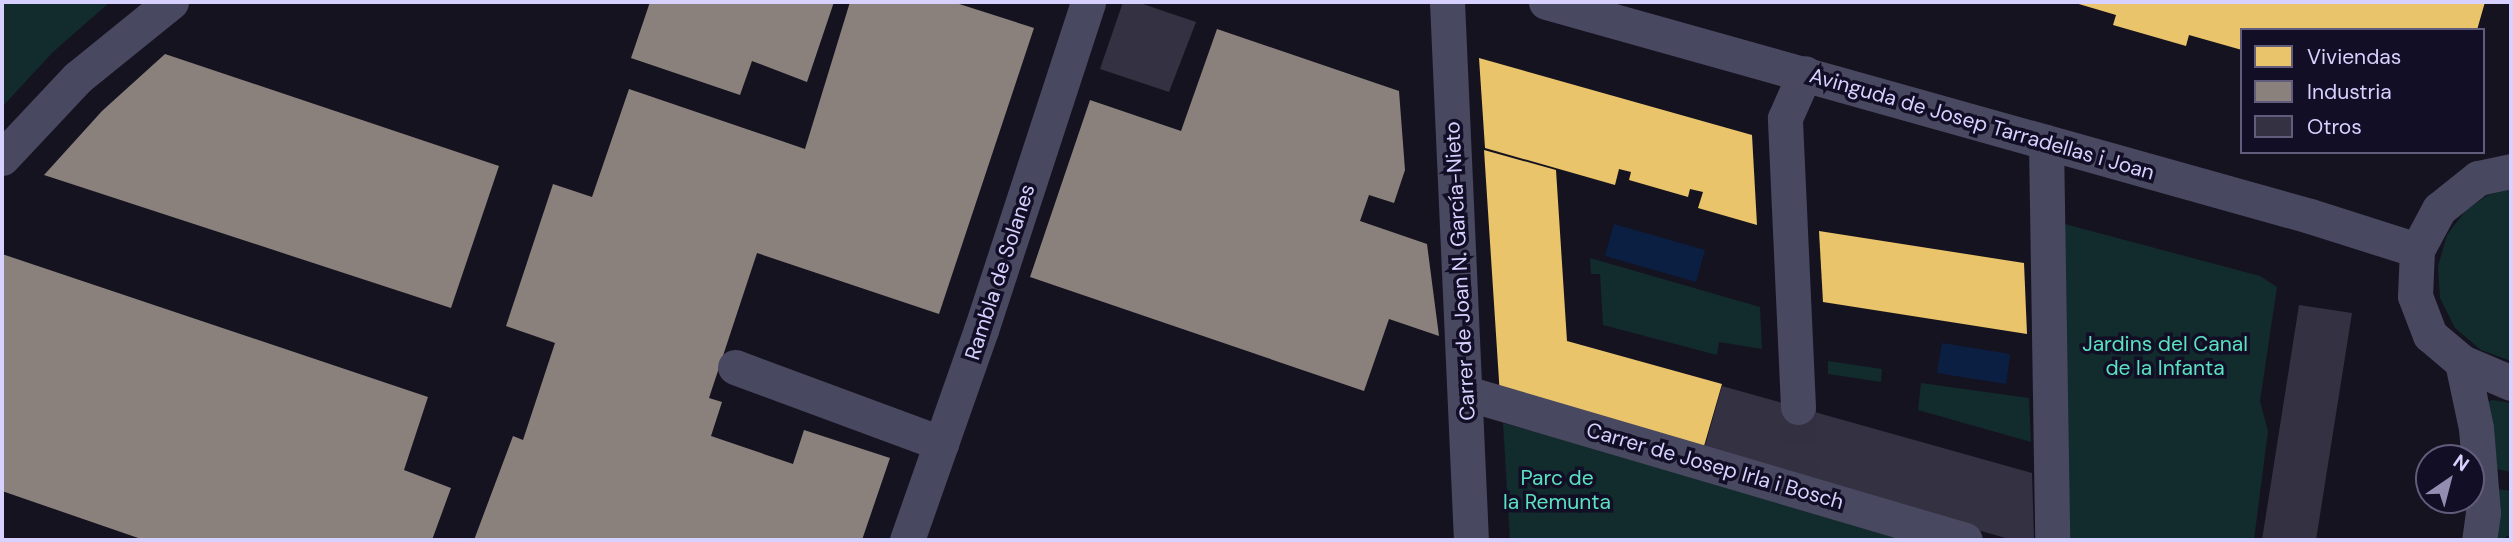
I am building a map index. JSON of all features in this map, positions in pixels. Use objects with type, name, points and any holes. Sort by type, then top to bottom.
[{"type":"street","points":[[2,158],[78,78],[171,2]]},
{"type":"street","name":"Rambla de Solanes","points":[[907,540],[1088,2]]},
{"type":"street","name":"Carrer de Joan N. García-Nieto","points":[[1447,2],[1471,540]]},
{"type":"street","name":"Avinguda de Josep Tarradellas i Joan","points":[[1546,2],[1805,73],[2417,250]]},
{"type":"street","points":[[1798,407],[1785,118],[1805,73]]},
{"type":"street","points":[[2046,142],[2052,540]]},
{"type":"street","points":[[2511,171],[2478,178],[2459,189],[2439,209],[2417,250],[2415,296],[2430,335],[2462,362],[2511,383]]},
{"type":"street","points":[[2462,362],[2476,428],[2483,513],[2479,540]]},
{"type":"street","points":[[735,367],[941,443]]},
{"type":"street","name":"Carrer de Josep Irla i Bosch","points":[[1466,393],[1965,540]]},
{"type":"green space","points":[[2,2],[110,2],[53,52],[2,107]]},
{"type":"green space","points":[[2511,189],[2511,361],[2481,350],[2455,328],[2440,298],[2438,266],[2447,235],[2466,210],[2488,195]]},
{"type":"green space","name":"Jardins del Canal de la Infanta","points":[[2061,223],[2260,276],[2277,287],[2260,401],[2268,431],[2254,540],[2069,540]]},
{"type":"green space","points":[[1590,258],[1760,307],[1762,349],[1719,342],[1717,355],[1603,325],[1600,274],[1591,274]]},
{"type":"green space","points":[[1828,361],[1882,369],[1881,382],[1828,374]]},
{"type":"green space","points":[[1921,383],[2029,398],[2031,442],[1918,410]]},
{"type":"green space","points":[[2492,400],[2511,403],[2511,472],[2497,469],[2488,402]]},
{"type":"green space","name":"Parc de la Remunta","points":[[1503,423],[1791,503],[1922,540],[1510,540]]},
{"type":"green space","points":[[2497,489],[2511,491],[2511,534],[2501,540],[2495,540]]},
{"type":"water","points":[[1614,224],[1705,250],[1696,282],[1605,256]]},
{"type":"water","points":[[1942,343],[2010,354],[2006,384],[1937,373]]},
{"type":"building: Viviendas","points":[[2072,2],[2485,2],[2478,28],[2240,28],[2240,49],[2189,35],[2186,46],[2113,25],[2116,15]]},
{"type":"building: Viviendas","points":[[1479,58],[1752,135],[1757,225],[1698,208],[1703,192],[1690,189],[1688,197],[1629,180],[1631,172],[1619,169],[1615,185],[1485,148]]},
{"type":"building: Viviendas","points":[[1484,150],[1556,170],[1567,341],[1722,384],[1702,453],[1500,396]]},
{"type":"building: Viviendas","points":[[1819,231],[2024,263],[2027,334],[1823,302]]},
{"type":"building: Industria","points":[[650,2],[834,2],[807,82],[752,61],[740,95],[631,58]]},
{"type":"building: Industria","points":[[850,2],[953,2],[1034,28],[939,314],[757,253],[709,398],[722,402],[711,436],[793,464],[804,430],[890,458],[862,540],[474,540],[513,436],[523,440],[555,343],[506,326],[553,184],[592,197],[629,89],[805,149]]},
{"type":"building: Industria","points":[[1217,29],[1399,91],[1405,170],[1394,203],[1369,195],[1360,221],[1427,244],[1439,336],[1389,319],[1364,391],[1030,277],[1090,100],[1181,131]]},
{"type":"building: Industria","points":[[165,54],[499,166],[451,308],[44,175],[102,111]]},
{"type":"building: Industria","points":[[2,254],[428,397],[404,470],[451,488],[432,540],[144,540],[2,491]]},
{"type":"building: Otros","points":[[1123,2],[1137,2],[1196,22],[1169,92],[1100,69]]},
{"type":"building: Otros","points":[[2299,305],[2352,313],[2316,540],[2262,540]]},
{"type":"building: Otros","points":[[1722,386],[2032,473],[2034,540],[2013,540],[1703,453]]},
{"type":"tunnel","points":[[1798,407],[1801,480]]}]
